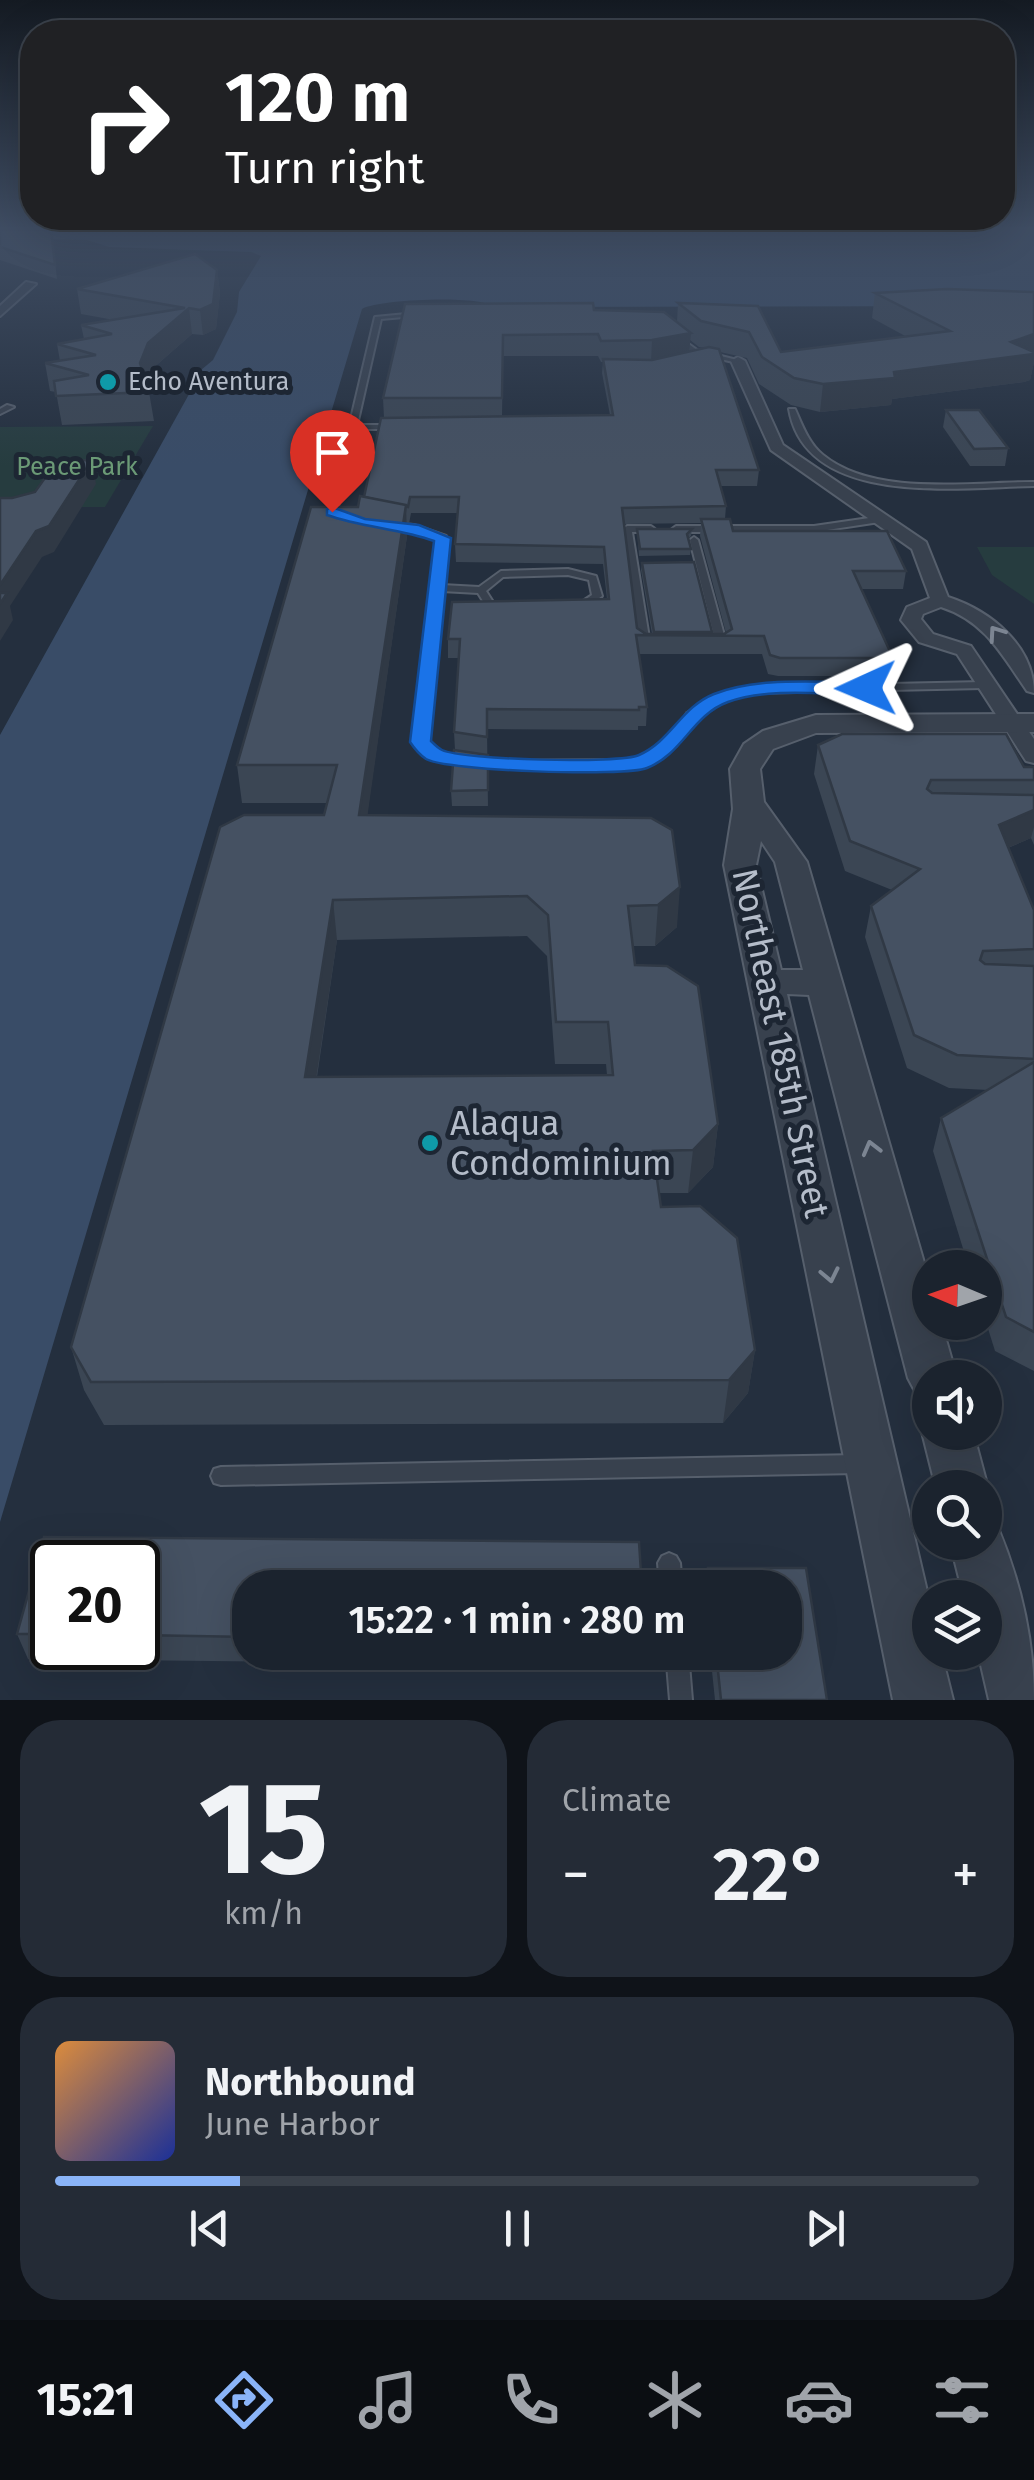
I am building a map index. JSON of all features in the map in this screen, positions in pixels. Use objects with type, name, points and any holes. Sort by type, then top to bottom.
[{"type":"street","points":[[738,362],[776,447],[920,546],[940,601]]},
{"type":"street","points":[[1034,687],[993,624],[972,610],[940,601],[914,612],[911,620],[915,629],[944,646],[964,650],[983,684],[1023,723],[1034,756]]},
{"type":"street","points":[[750,802],[746,764],[764,743],[792,730],[844,722],[1023,723]]},
{"type":"street","name":"Northeast 185th Street","points":[[750,802],[740,865],[923,1700]]},
{"type":"street","name":"Northeast 185th Street","points":[[750,802],[792,862],[928,1360]]},
{"type":"street","points":[[767,982],[827,982]]},
{"type":"street","points":[[982,1560],[1019,1700]]},
{"type":"lane","points":[[363,523],[332,512],[378,317],[425,314]]},
{"type":"lane","points":[[667,326],[684,346],[738,362]]},
{"type":"lane","points":[[694,360],[708,356]]},
{"type":"lane","points":[[0,412],[10,407]]},
{"type":"lane","points":[[792,410],[801,432],[820,456],[861,479],[1034,484]]},
{"type":"lane","points":[[352,427],[406,427]]},
{"type":"lane","points":[[664,646],[645,646],[628,529],[814,529],[883,519]]},
{"type":"lane","points":[[380,525],[414,528],[443,538],[420,742],[434,755],[482,764],[640,764],[672,744],[691,715],[720,698],[756,690],[983,684]]},
{"type":"lane","points":[[694,540],[722,646],[702,646]]},
{"type":"lane","points":[[684,562],[700,562]]},
{"type":"lane","points":[[632,563],[650,563]]},
{"type":"lane","points":[[437,588],[481,590],[502,574],[568,572],[593,578],[597,596],[580,607],[570,608]]},
{"type":"lane","points":[[481,590],[491,608],[516,610]]},
{"type":"lane","points":[[222,1476],[872,1464]]},
{"type":"lane","points":[[669,1563],[670,1570]]},
{"type":"lane","points":[[678,1670],[681,1700]]},
{"type":"green space","name":"Peace Park","points":[[153,426],[105,507],[0,507],[0,427]]},
{"type":"green space","points":[[977,547],[1034,547],[1034,604],[992,575]]},
{"type":"water","points":[[237,307],[368,307],[362,309],[0,1522],[0,735],[193,387],[195,375],[213,360]]},
{"type":"building","points":[[181,307],[206,307],[189,308],[148,343],[140,363],[149,392],[56,396],[54,381],[89,375],[45,363],[96,355],[57,344],[112,334],[81,325],[185,308]]},
{"type":"building","points":[[404,307],[594,307],[664,312],[691,333],[652,340],[601,341],[598,334],[503,335],[502,398],[383,398]]},
{"type":"building","points":[[684,307],[759,307],[781,352],[950,331],[903,307],[1034,307],[1034,334],[1011,342],[1034,354],[894,372],[895,378],[823,384],[794,378],[762,357],[749,332],[701,321]]},
{"type":"building","points":[[709,347],[719,349],[759,470],[716,470],[726,506],[622,508],[637,628],[646,634],[724,634],[732,629],[701,519],[730,519],[733,531],[887,531],[906,571],[853,571],[893,658],[780,658],[770,655],[764,636],[636,635],[647,707],[487,709],[487,737],[454,732],[460,639],[448,639],[452,602],[609,599],[604,547],[455,544],[459,497],[410,497],[408,507],[364,497],[381,418],[613,415],[603,359],[652,360]]},
{"type":"building","points":[[946,410],[979,410],[1008,448],[974,449]]},
{"type":"building","points":[[92,460],[49,526],[36,531],[0,585],[0,498],[35,492],[57,461]]},
{"type":"building","name":"Alaqua Condominium","points":[[360,496],[406,505],[359,815],[651,818],[672,830],[680,887],[658,905],[628,906],[635,965],[667,966],[698,986],[718,1124],[693,1150],[653,1151],[661,1207],[700,1206],[737,1238],[755,1350],[729,1380],[91,1382],[71,1347],[220,827],[244,815],[324,815],[337,765],[237,765],[311,507],[358,507]],"holes":[[[527,896],[548,915],[556,1022],[608,1022],[613,1075],[305,1077],[333,900]]]},
{"type":"building","points":[[637,529],[692,529],[687,534],[691,549],[640,549]]},
{"type":"building","points":[[694,562],[712,632],[654,632],[642,563]]},
{"type":"building","points":[[842,734],[1006,734],[1024,767],[1034,767],[1034,780],[931,780],[927,789],[932,793],[1034,795],[1034,810],[999,825],[1034,910],[1034,949],[983,951],[980,960],[985,964],[1034,966],[1034,1059],[957,1055],[914,1035],[871,906],[920,869],[850,841],[818,745]]},
{"type":"building","points":[[454,750],[488,755],[488,790],[451,791]]},
{"type":"building","points":[[1034,1062],[1034,1332],[1006,1317],[1002,1305],[1002,1250],[984,1250],[941,1118]]},
{"type":"building","points":[[44,1537],[639,1542],[641,1570],[232,1570],[232,1637],[160,1635],[160,1540],[43,1540]]},
{"type":"building","points":[[806,1568],[827,1700],[721,1700],[718,1670],[802,1670],[802,1570],[708,1570]]},
{"type":"building","points":[[30,1587],[30,1634],[17,1634]]},
{"type":"place","name":"Echo Aventura","points":[[108,382]]},
{"type":"place","name":"Alaqua Condominium","points":[[430,1143]]},
{"type":"route","points":[[332,512],[363,523],[414,528],[443,538],[420,742],[434,755],[482,764],[640,764],[672,744],[691,715],[720,698],[756,690],[866,688]]}]
